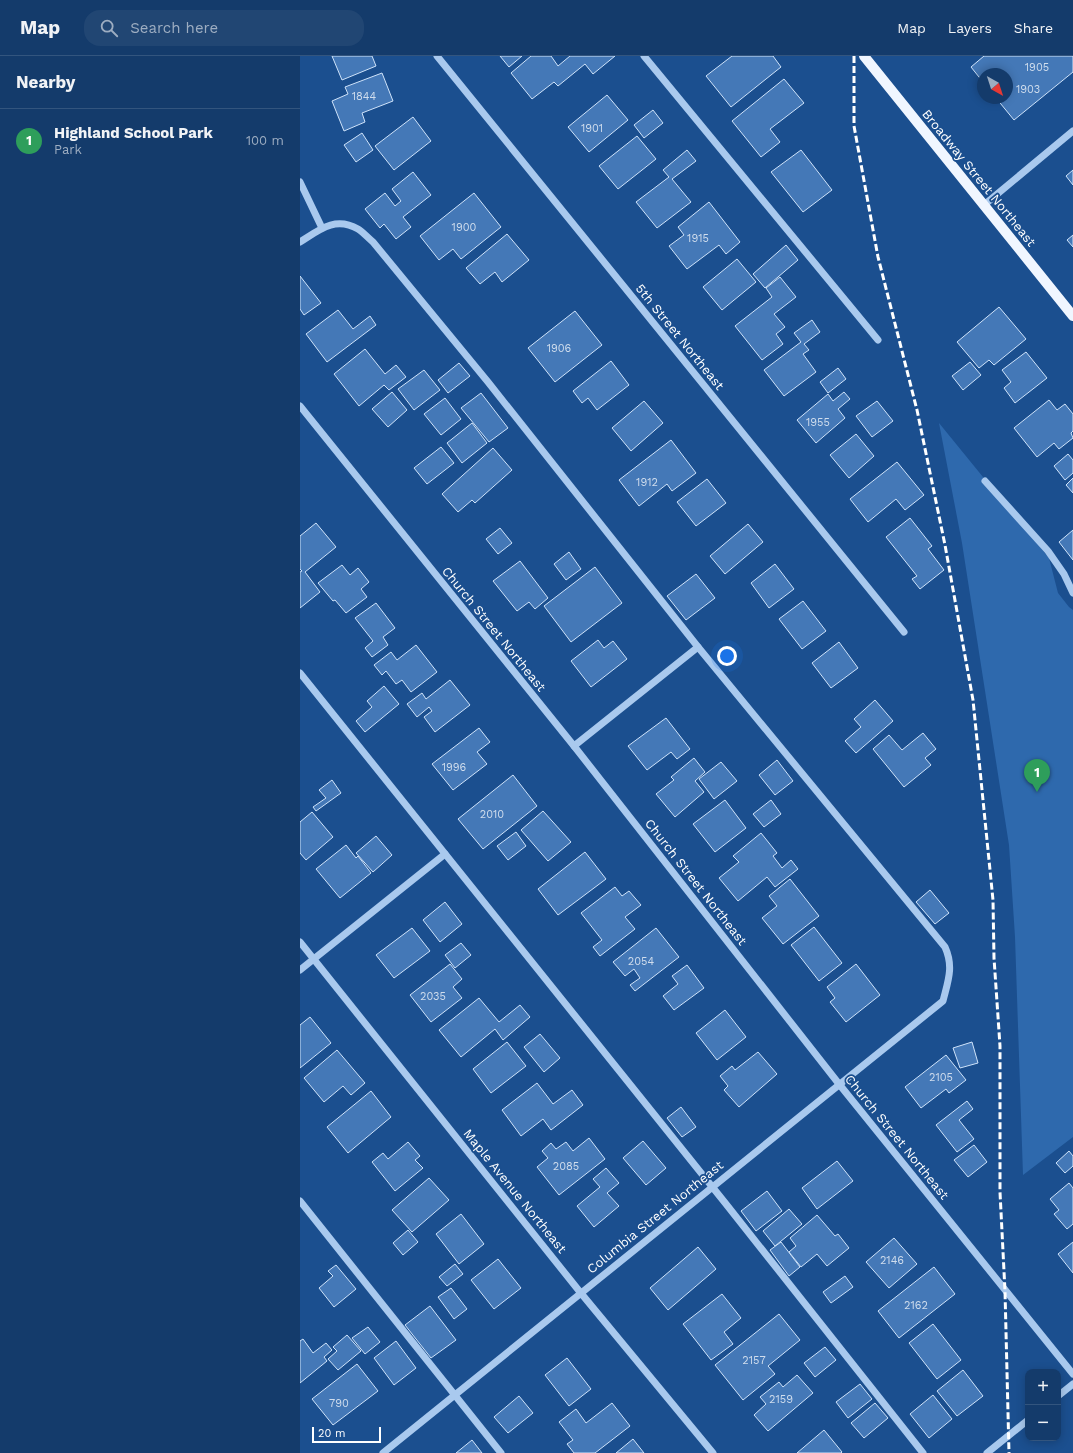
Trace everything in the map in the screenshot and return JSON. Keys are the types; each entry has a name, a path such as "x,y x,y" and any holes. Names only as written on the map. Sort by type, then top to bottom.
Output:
{"main road":[{"name":"Broadway Street Northeast","path":"864,56 1073,316"}],"street":[{"name":"5th Street Northeast","path":"437,56 904,632"},
{"path":"644,56 878,340"},
{"path":"984,205 1073,131"},
{"path":"300,182 322,228"},
{"path":"300,242 322,228 342,223 358,229 373,242 488,382 698,647 574,746"},
{"name":"Church Street Northeast","path":"300,406 574,746 839,1084 1073,1374"},
{"path":"986,481 1048,551 1064,574 1073,593"},
{"name":"Columbia Street Northeast","path":"382,1453 943,1001 950,970 949,956 944,947 698,647"},
{"path":"300,673 713,1187 923,1453"},
{"path":"300,970 445,854"},
{"name":"Maple Avenue Northeast","path":"300,942 580,1292 713,1453"},
{"path":"300,1202 501,1453"},
{"path":"1061,1394 1073,1384"},
{"path":"988,1453 1025,1422"}],"shaded area":[{"path":"939,423 1049,558 1058,593 1073,610 1073,1137 1023,1175 1015,937 1009,845 962,543"}],"building":[{"path":"332,56 372,56 376,66 342,80"},
{"path":"500,56 522,56 509,67"},
{"path":"531,56 551,56 558,66 570,56 615,56 593,74 585,64 558,86 554,82 532,99 511,73"},
{"path":"732,56 773,56 781,67 731,107 706,76"},
{"path":"984,56 1073,56 1073,72 1014,120 1001,104 1013,104 1013,68 977,68 977,74 971,67"},
{"path":"382,73 393,101 362,113 365,122 344,131 332,101 348,94 345,87"},
{"path":"784,79 804,103 770,129 780,142 761,157 732,121"},
{"path":"607,95 628,120 589,152 568,127"},
{"path":"653,110 663,123 644,138 634,125"},
{"path":"413,117 431,141 394,170 375,146"},
{"path":"362,133 373,150 356,162 344,145"},
{"path":"637,136 656,159 618,189 599,166"},
{"path":"687,150 696,161 672,179 691,202 657,228 636,202 669,177 663,170"},
{"path":"801,150 832,190 803,212 771,172"},
{"path":"1073,170 1073,185 1066,176"},
{"path":"413,172 431,195 403,217 411,227 396,239 384,224 380,228 365,209 385,193 395,206 401,201 392,189"},
{"path":"474,193 501,227 461,259 453,249 439,260 420,236"},
{"path":"709,202 740,242 726,254 719,245 687,269 669,246 684,235 678,227"},
{"path":"507,234 529,260 502,282 495,272 480,284 466,268"},
{"path":"1073,235 1073,247 1067,240"},
{"path":"786,245 798,260 765,288 753,274"},
{"path":"737,259 756,282 722,310 703,287"},
{"path":"300,276 321,303 304,315 300,309"},
{"path":"780,277 796,297 774,314 785,327 776,334 783,344 762,360 735,326 772,297 766,288"},
{"path":"999,307 1026,339 994,365 989,360 979,368 957,342"},
{"path":"338,310 353,329 370,316 376,325 327,362 306,334"},
{"path":"575,311 602,345 555,382 528,348"},
{"path":"812,320 820,332 804,344 809,350 803,354 816,372 784,396 764,370 801,342 794,333"},
{"path":"365,349 385,374 396,365 406,377 389,390 384,385 359,406 334,374"},
{"path":"1026,352 1047,378 1015,403 1004,388 1011,382 1002,370"},
{"path":"611,361 629,385 597,410 588,398 582,403 573,391"},
{"path":"970,362 981,375 963,390 952,376"},
{"path":"459,363 470,376 448,393 438,380"},
{"path":"838,368 846,379 828,393 820,382"},
{"path":"424,370 440,390 414,410 398,389"},
{"path":"392,392 407,410 388,427 372,409"},
{"path":"844,392 850,399 838,409 845,418 816,443 797,420 828,394 833,401"},
{"path":"481,393 508,428 489,442 461,408"},
{"path":"445,398 461,419 441,435 424,414"},
{"path":"1049,400 1057,410 1065,404 1073,414 1073,431 1071,433 1073,438 1059,449 1054,443 1037,457 1014,428"},
{"path":"644,401 663,423 631,451 612,428"},
{"path":"877,401 893,421 872,437 856,416"},
{"path":"472,423 487,443 462,463 447,443"},
{"path":"856,434 874,456 849,478 830,455"},
{"path":"671,440 696,473 672,491 667,484 639,506 619,480"},
{"path":"441,447 454,463 427,484 414,468"},
{"path":"493,448 512,470 475,503 472,500 458,512 442,494"},
{"path":"1068,454 1073,460 1073,473 1065,480 1054,466"},
{"path":"897,462 924,495 905,510 896,499 868,522 850,499"},
{"path":"1073,478 1073,493 1066,485"},
{"path":"707,479 726,503 696,526 677,502"},
{"path":"910,518 932,546 928,549 944,570 920,589 912,579 917,576 886,537"},
{"path":"316,523 336,547 305,572 320,592 300,608 300,572 302,571 300,569 300,536"},
{"path":"748,524 763,542 725,574 710,556"},
{"path":"500,528 512,543 498,554 486,539"},
{"path":"1073,530 1073,560 1059,542"},
{"path":"569,552 581,569 566,580 554,564"},
{"path":"520,561 548,598 535,609 529,602 517,611 493,581"},
{"path":"775,564 794,589 769,608 751,583"},
{"path":"342,565 350,575 358,568 369,582 361,589 367,597 346,613 335,600 333,601 318,583"},
{"path":"595,567 622,603 571,642 544,606"},
{"path":"696,574 715,598 686,620 667,596"},
{"path":"803,601 826,631 802,649 779,619"},
{"path":"376,603 395,628 383,637 388,645 372,657 365,648 373,641 355,618"},
{"path":"598,640 604,648 613,641 627,659 591,687 571,661"},
{"path":"839,642 858,668 831,688 812,663"},
{"path":"416,645 437,672 411,692 402,680 396,684 386,671 382,675 374,665 391,652 397,660"},
{"path":"450,680 470,705 435,732 424,717 432,711 429,707 417,717 407,704 422,693 426,699"},
{"path":"384,686 399,704 365,732 356,721 372,707 367,701"},
{"path":"875,700 893,721 856,753 845,741 861,727 854,719"},
{"path":"666,718 690,749 677,759 671,752 647,770 628,746"},
{"path":"479,728 490,742 477,752 487,764 453,790 432,764"},
{"path":"923,733 936,749 925,758 931,765 904,787 873,749 889,735 902,750"},
{"path":"694,758 705,772 695,781 704,792 675,817 656,794 674,780 671,777"},
{"path":"777,760 793,781 775,795 759,775"},
{"path":"721,762 737,781 714,799 699,779"},
{"path":"513,775 537,806 483,849 458,819"},
{"path":"332,780 341,793 316,811 313,807 326,798 319,790"},
{"path":"725,800 746,828 715,852 693,824"},
{"path":"771,800 781,814 764,827 753,814"},
{"path":"543,811 571,842 548,861 521,830"},
{"path":"312,812 333,837 306,860 300,853 300,822"},
{"path":"516,832 526,846 508,860 497,846"},
{"path":"761,833 777,853 773,856 782,868 791,860 798,869 775,887 767,877 738,901 719,878 739,862 733,856"},
{"path":"376,836 392,855 373,872 356,853"},
{"path":"346,845 356,858 358,856 371,873 340,898 316,869"},
{"path":"585,852 606,879 558,915 538,889"},
{"path":"790,879 819,916 783,944 762,918 777,906 769,896"},
{"path":"615,887 622,896 629,891 641,905 625,917 635,929 600,956 593,947 602,940 581,913"},
{"path":"930,890 949,913 935,924 916,902"},
{"path":"445,902 462,924 440,942 423,920"},
{"path":"814,927 842,963 819,981 791,945"},
{"path":"412,928 430,951 394,978 376,955"},
{"path":"656,928 679,957 635,991 630,985 640,978 634,969 625,976 613,962"},
{"path":"461,943 471,955 455,968 445,955"},
{"path":"450,964 462,979 453,987 462,998 431,1022 410,995"},
{"path":"856,964 880,995 846,1022 830,1002 835,998 827,987"},
{"path":"687,965 704,988 674,1010 663,996 678,984 672,976"},
{"path":"479,998 499,1022 520,1005 530,1017 503,1040 495,1029 461,1057 439,1030"},
{"path":"725,1010 746,1037 717,1060 696,1033"},
{"path":"310,1017 331,1043 300,1068 300,1025"},
{"path":"540,1034 560,1058 544,1072 524,1047"},
{"path":"507,1042 526,1066 491,1093 473,1069"},
{"path":"972,1042 978,1063 960,1068 953,1048"},
{"path":"337,1050 365,1083 351,1095 343,1086 324,1102 304,1078"},
{"path":"758,1052 777,1074 739,1107 724,1090 728,1086 720,1076 732,1066 735,1070"},
{"path":"946,1055 966,1080 949,1093 946,1089 921,1108 905,1087"},
{"path":"537,1083 553,1104 572,1090 583,1105 551,1130 543,1119 521,1136 502,1110"},
{"path":"371,1091 391,1117 348,1153 327,1127"},
{"path":"967,1101 973,1109 959,1120 974,1139 957,1152 936,1125"},
{"path":"681,1107 696,1127 682,1137 667,1118"},
{"path":"589,1138 605,1159 559,1195 537,1167 548,1158 542,1151 551,1143 556,1149 566,1142 573,1151"},
{"path":"643,1141 666,1168 646,1185 623,1158"},
{"path":"408,1142 420,1156 415,1160 423,1168 395,1191 372,1162 383,1153 388,1159"},
{"path":"974,1145 987,1162 968,1177 954,1160"},
{"path":"1069,1151 1073,1156 1073,1166 1065,1173 1056,1163"},
{"path":"837,1161 853,1181 817,1209 802,1188"},
{"path":"606,1168 619,1183 607,1193 619,1206 594,1227 577,1206 600,1187 593,1179"},
{"path":"429,1178 449,1200 412,1232 392,1210"},
{"path":"1069,1183 1073,1188 1073,1224 1067,1229 1054,1214 1059,1210 1050,1199"},
{"path":"767,1191 782,1211 756,1231 741,1211"},
{"path":"789,1209 802,1224 775,1246 763,1231"},
{"path":"461,1214 484,1244 459,1264 436,1234"},
{"path":"817,1215 835,1236 838,1234 849,1248 827,1266 817,1254 801,1267 789,1252 796,1246 790,1238"},
{"path":"408,1230 418,1242 403,1255 393,1243"},
{"path":"894,1238 917,1264 889,1288 866,1262"},
{"path":"781,1242 800,1267 789,1276 770,1250"},
{"path":"1073,1242 1073,1273 1058,1254"},
{"path":"698,1247 716,1269 668,1310 650,1288"},
{"path":"498,1259 521,1288 494,1309 471,1280"},
{"path":"455,1264 463,1274 447,1286 439,1277"},
{"path":"336,1265 356,1289 334,1307 319,1288 333,1276 328,1271"},
{"path":"934,1267 955,1294 899,1338 878,1311"},
{"path":"845,1276 853,1287 831,1303 823,1292"},
{"path":"451,1288 467,1309 454,1319 438,1297"},
{"path":"722,1294 741,1318 724,1332 733,1344 711,1360 683,1324"},
{"path":"430,1306 456,1340 431,1358 405,1325"},
{"path":"779,1314 800,1340 768,1366 775,1374 743,1400 715,1365"},
{"path":"933,1324 961,1360 937,1379 909,1343"},
{"path":"368,1327 380,1342 365,1354 352,1338"},
{"path":"347,1335 361,1351 338,1370 328,1359 337,1351 333,1347"},
{"path":"303,1339 313,1353 326,1343 332,1350 324,1357 327,1361 300,1383 300,1341"},
{"path":"396,1341 416,1368 394,1385 374,1358"},
{"path":"825,1347 836,1360 815,1377 804,1363"},
{"path":"567,1358 591,1389 569,1406 545,1375"},
{"path":"357,1364 378,1391 333,1425 312,1399"},
{"path":"963,1370 983,1396 957,1416 937,1391"},
{"path":"797,1375 813,1393 768,1431 754,1415 766,1404 760,1397 779,1382 783,1387"},
{"path":"860,1384 872,1399 848,1418 836,1402"},
{"path":"933,1395 952,1419 929,1438 910,1414"},
{"path":"519,1396 533,1413 508,1433 494,1417"},
{"path":"612,1403 630,1426 595,1453 574,1453 567,1444 573,1440 559,1422 576,1409 586,1423"},
{"path":"875,1403 888,1418 864,1438 851,1423"},
{"path":"824,1430 842,1452 841,1453 797,1453"},
{"path":"633,1439 644,1453 616,1453"},
{"path":"472,1440 482,1453 456,1453"}],"railway":[{"path":"854,56 854,126 878,257 917,410 945,545 973,700 993,900 994,958 1000,1046 1000,1192 1005,1291 1009,1453"}],"place":[{"name":"Highland School Park","path":"1037,792"}]}
